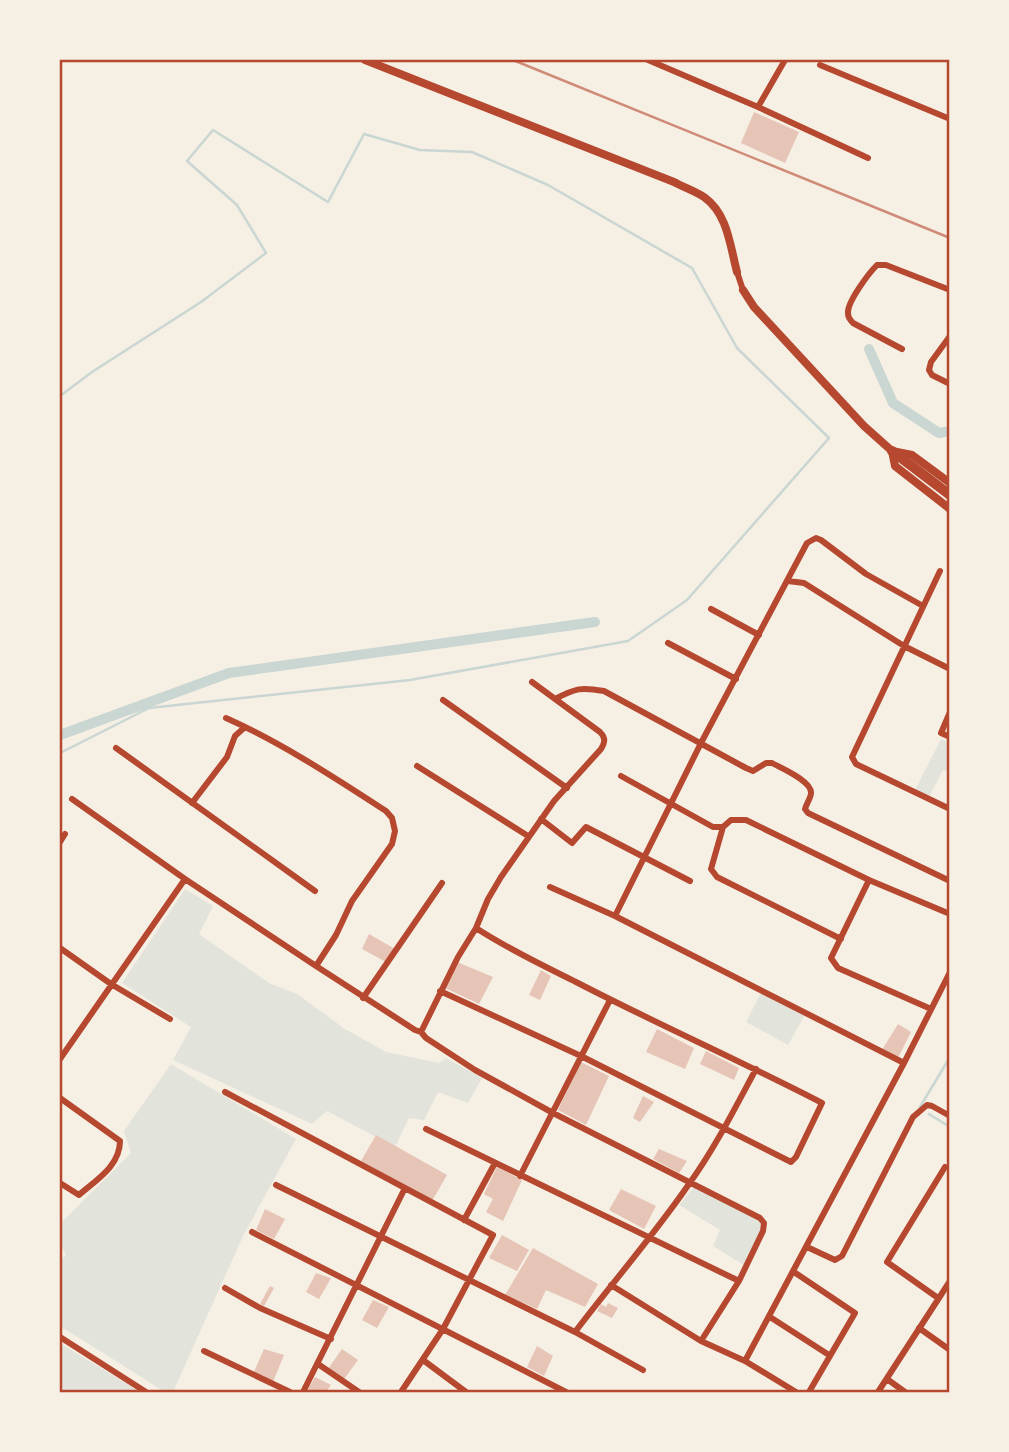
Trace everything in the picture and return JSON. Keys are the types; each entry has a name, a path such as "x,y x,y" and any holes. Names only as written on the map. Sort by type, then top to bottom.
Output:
{"highway":[{"path":"892,451 950,495"}],"street":[{"path":"365,60 674,182 704,198 718,211 724,222 743,290 754,307 842,405 892,451 912,455 950,483"},
{"path":"648,60 868,158"},
{"path":"758,107 785,60"},
{"path":"820,65 950,119"},
{"path":"902,349 853,323 849,318 848,310 871,271 877,265 886,265 950,290"},
{"path":"950,336 931,362 929,370 932,375 950,384"},
{"path":"892,451 895,466 950,509"},
{"path":"615,916 701,743 807,543 816,538 866,574 923,606"},
{"path":"940,571 852,757 856,764 950,809"},
{"path":"788,580 804,583 904,646 950,669"},
{"path":"711,609 760,635"},
{"path":"668,643 736,679"},
{"path":"421,1032 440,991 477,928 488,899 528,836 605,742 604,736 532,682"},
{"path":"555,699 584,687 604,691 746,768 753,771 766,763 772,763 805,782 811,794 805,809 808,813 950,881"},
{"path":"443,701 567,788"},
{"path":"950,712 941,733 950,737"},
{"path":"226,719 245,727 349,787 386,811 392,818 395,831 392,844 352,901 336,935 316,966"},
{"path":"192,803 227,757 236,736 245,727"},
{"path":"116,748 315,891"},
{"path":"417,766 528,836"},
{"path":"621,776 713,827 723,827"},
{"path":"72,799 185,879 475,1070 553,1113 760,1218 764,1223 763,1231 739,1281 701,1341"},
{"path":"541,819 572,843 586,827 690,881"},
{"path":"841,939 717,877 711,869 723,827 732,820 746,820 869,880 950,914"},
{"path":"60,842 65,834"},
{"path":"60,1059 185,879"},
{"path":"869,880 831,958 838,968 931,1009"},
{"path":"363,998 442,883"},
{"path":"550,887 615,916 904,1063"},
{"path":"440,991 582,1056 791,1162 796,1157 822,1103 610,1000 477,928"},
{"path":"60,948 111,984 170,1019"},
{"path":"746,1361 950,972"},
{"path":"520,1176 610,1000"},
{"path":"575,1332 691,1182 725,1128 756,1069"},
{"path":"225,1092 493,1235 443,1329 401,1392"},
{"path":"60,1098 120,1141 120,1151 113,1166 79,1195 60,1183"},
{"path":"807,1247 835,1260 842,1256 913,1117 927,1105 932,1105 950,1116"},
{"path":"426,1129 739,1281"},
{"path":"464,1220 495,1163"},
{"path":"938,1298 887,1262 945,1167"},
{"path":"276,1185 575,1332 643,1370"},
{"path":"303,1392 405,1188"},
{"path":"251,1232 566,1392"},
{"path":"794,1272 855,1313 809,1392"},
{"path":"878,1392 950,1281"},
{"path":"611,1284 701,1341 746,1361 796,1392"},
{"path":"225,1288 331,1339"},
{"path":"770,1317 829,1356"},
{"path":"919,1328 950,1350"},
{"path":"60,1337 146,1392"},
{"path":"204,1351 290,1392"},
{"path":"423,1360 466,1392"},
{"path":"318,1364 359,1392"},
{"path":"887,1379 905,1392"}],"shaded area":[{"path":"941,739 949,743 949,773 943,770 929,797 915,790"},
{"path":"185,889 213,906 199,934 269,983 297,994 345,1029 386,1052 439,1063 446,1058 482,1078 468,1103 438,1092 424,1120 409,1118 395,1147 327,1111 312,1124 173,1060 191,1027 122,983"},
{"path":"761,993 805,1015 788,1045 746,1022"},
{"path":"171,1064 296,1139 243,1236 173,1392 165,1392 60,1326 60,1262 66,1254 60,1245 60,1224 131,1153 124,1131"},
{"path":"694,1187 759,1219 759,1237 744,1265 713,1246 720,1230 679,1205"},
{"path":"60,1343 140,1392 60,1392"}],"building":[{"path":"754,112 799,132 785,163 741,143"},
{"path":"369,934 395,949 386,962 362,949"},
{"path":"457,962 493,977 479,1004 445,988"},
{"path":"541,970 551,976 540,1000 529,995"},
{"path":"898,1024 911,1032 897,1060 882,1050"},
{"path":"657,1029 694,1048 685,1069 646,1052"},
{"path":"706,1051 739,1068 734,1080 700,1064"},
{"path":"581,1062 609,1076 586,1125 558,1110"},
{"path":"643,1096 654,1102 640,1122 633,1118"},
{"path":"376,1135 447,1175 432,1201 361,1161"},
{"path":"659,1149 687,1161 679,1173 653,1159"},
{"path":"497,1167 522,1180 503,1221 486,1212 493,1199 484,1194"},
{"path":"621,1189 656,1206 644,1229 609,1210"},
{"path":"265,1209 285,1219 274,1239 256,1230"},
{"path":"502,1235 529,1250 517,1271 489,1258"},
{"path":"533,1248 598,1284 585,1307 546,1290 537,1309 505,1295"},
{"path":"316,1273 331,1278 319,1299 306,1292"},
{"path":"270,1286 274,1288 264,1306 260,1304"},
{"path":"373,1300 389,1307 377,1328 362,1320"},
{"path":"608,1303 618,1308 612,1318 597,1311 601,1304 606,1307"},
{"path":"537,1346 553,1356 544,1376 527,1367"},
{"path":"264,1349 284,1355 273,1382 253,1374"},
{"path":"342,1349 358,1360 344,1379 328,1369"},
{"path":"315,1377 331,1385 326,1392 306,1392"}],"waterway":[{"path":"60,396 92,372 201,302 266,253 237,205 187,161 213,130 328,202 364,134 420,150 472,152 548,185 692,268 737,348 829,438 687,600 628,641 410,680 149,708 60,753"},
{"path":"869,349 893,403 939,433 950,431"},
{"path":"60,735 229,673 595,622"},
{"path":"920,1107 950,1057"},
{"path":"929,1114 950,1127"}],"railway":[{"path":"513,60 950,238"}]}
